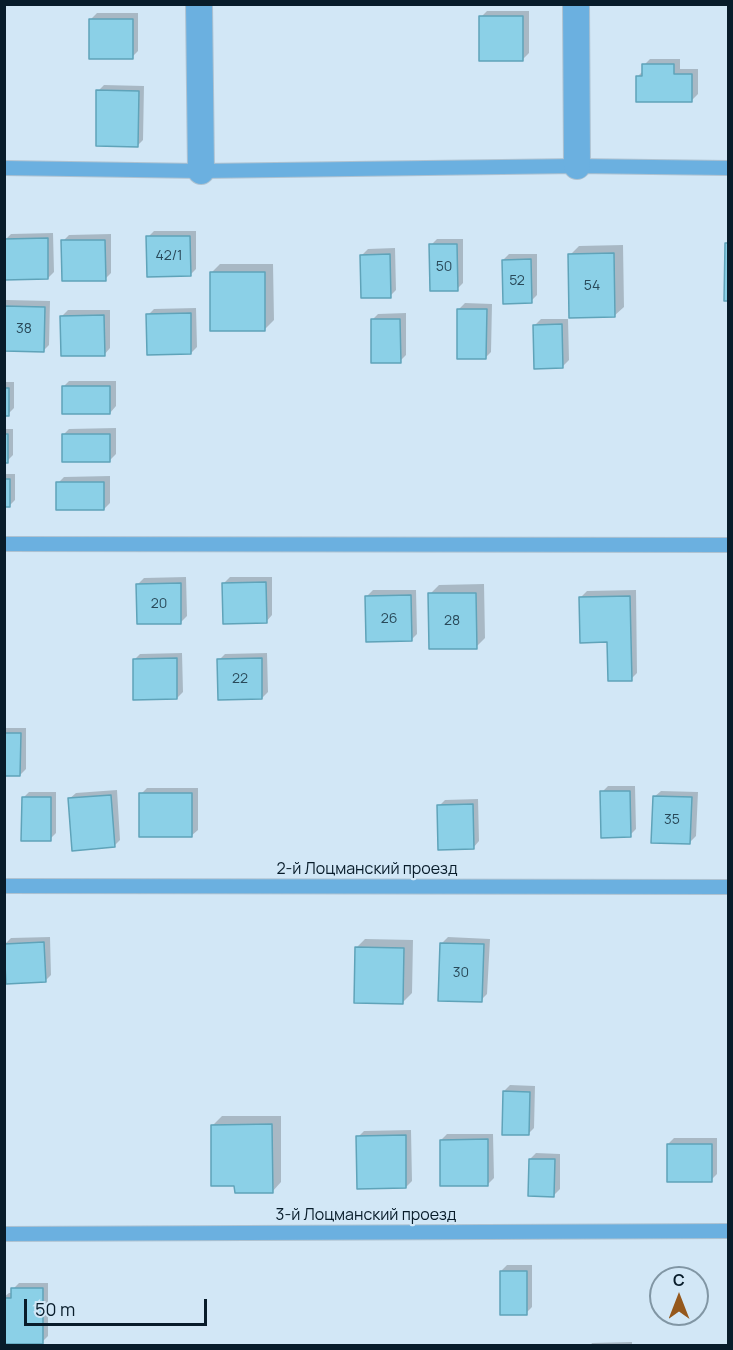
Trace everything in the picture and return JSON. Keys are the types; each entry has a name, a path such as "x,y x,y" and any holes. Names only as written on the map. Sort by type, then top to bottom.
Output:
{"street":[{"path":"199,4 201,171"},
{"path":"576,4 577,166"}],"lane":[{"path":"4,168 201,171 577,166 729,168"},
{"path":"4,544 729,545"},
{"name":"2-й Лоцманский проезд","path":"4,886 729,887"},
{"name":"3-й Лоцманский проезд","path":"4,1234 729,1231"}],"building":[{"path":"479,16 523,16 523,61 479,61"},
{"path":"89,19 133,19 133,59 89,59"},
{"path":"642,64 674,64 674,74 692,74 692,102 636,102 636,76 642,76"},
{"path":"96,90 139,91 138,147 96,146"},
{"path":"146,236 190,236 191,276 147,277"},
{"path":"48,238 48,279 4,280 4,239"},
{"path":"61,240 105,240 106,281 62,281"},
{"path":"725,243 728,243 728,301 724,301"},
{"path":"429,244 457,244 458,291 430,291"},
{"path":"614,253 615,317 569,318 568,254"},
{"path":"390,254 391,298 361,298 360,255"},
{"path":"531,259 532,303 503,304 502,260"},
{"path":"210,272 265,272 265,331 210,331"},
{"path":"4,306 45,307 44,352 4,351"},
{"path":"457,309 487,309 486,359 457,359"},
{"path":"191,313 191,354 147,355 146,314"},
{"path":"104,315 105,356 61,356 60,316"},
{"path":"371,319 400,319 401,363 371,363"},
{"path":"562,324 563,368 534,369 533,325"},
{"path":"62,386 110,386 110,414 62,414"},
{"path":"4,388 9,388 9,416 4,416"},
{"path":"4,434 8,434 8,463 4,463"},
{"path":"62,434 110,434 110,462 62,462"},
{"path":"4,479 10,479 10,507 4,507"},
{"path":"56,482 104,482 104,510 56,510"},
{"path":"266,582 267,623 223,624 222,583"},
{"path":"181,583 181,624 137,624 136,584"},
{"path":"428,593 476,593 477,649 429,649"},
{"path":"411,595 412,641 366,642 365,596"},
{"path":"630,596 632,681 608,681 607,642 580,643 579,597"},
{"path":"177,658 177,699 133,700 133,659"},
{"path":"262,658 262,699 218,700 217,659"},
{"path":"4,733 21,733 20,776 4,776"},
{"path":"600,791 630,791 631,837 601,838"},
{"path":"139,793 192,793 192,837 139,837"},
{"path":"111,795 115,847 72,851 68,798"},
{"path":"653,796 692,797 690,844 651,843"},
{"path":"22,797 51,797 51,841 21,841"},
{"path":"473,804 474,849 438,850 437,805"},
{"path":"44,942 46,982 6,984 4,944"},
{"path":"440,943 484,944 482,1002 438,1001"},
{"path":"355,947 404,948 403,1004 354,1003"},
{"path":"503,1091 530,1092 529,1135 502,1135"},
{"path":"272,1124 273,1193 235,1193 234,1186 211,1186 211,1125"},
{"path":"406,1135 406,1188 357,1189 356,1136"},
{"path":"488,1139 488,1186 440,1186 440,1140"},
{"path":"667,1144 712,1144 712,1182 667,1182"},
{"path":"529,1159 555,1159 554,1197 528,1196"},
{"path":"500,1271 527,1271 527,1315 500,1315"},
{"path":"11,1288 43,1288 43,1344 4,1344 4,1298 11,1298"}]}
